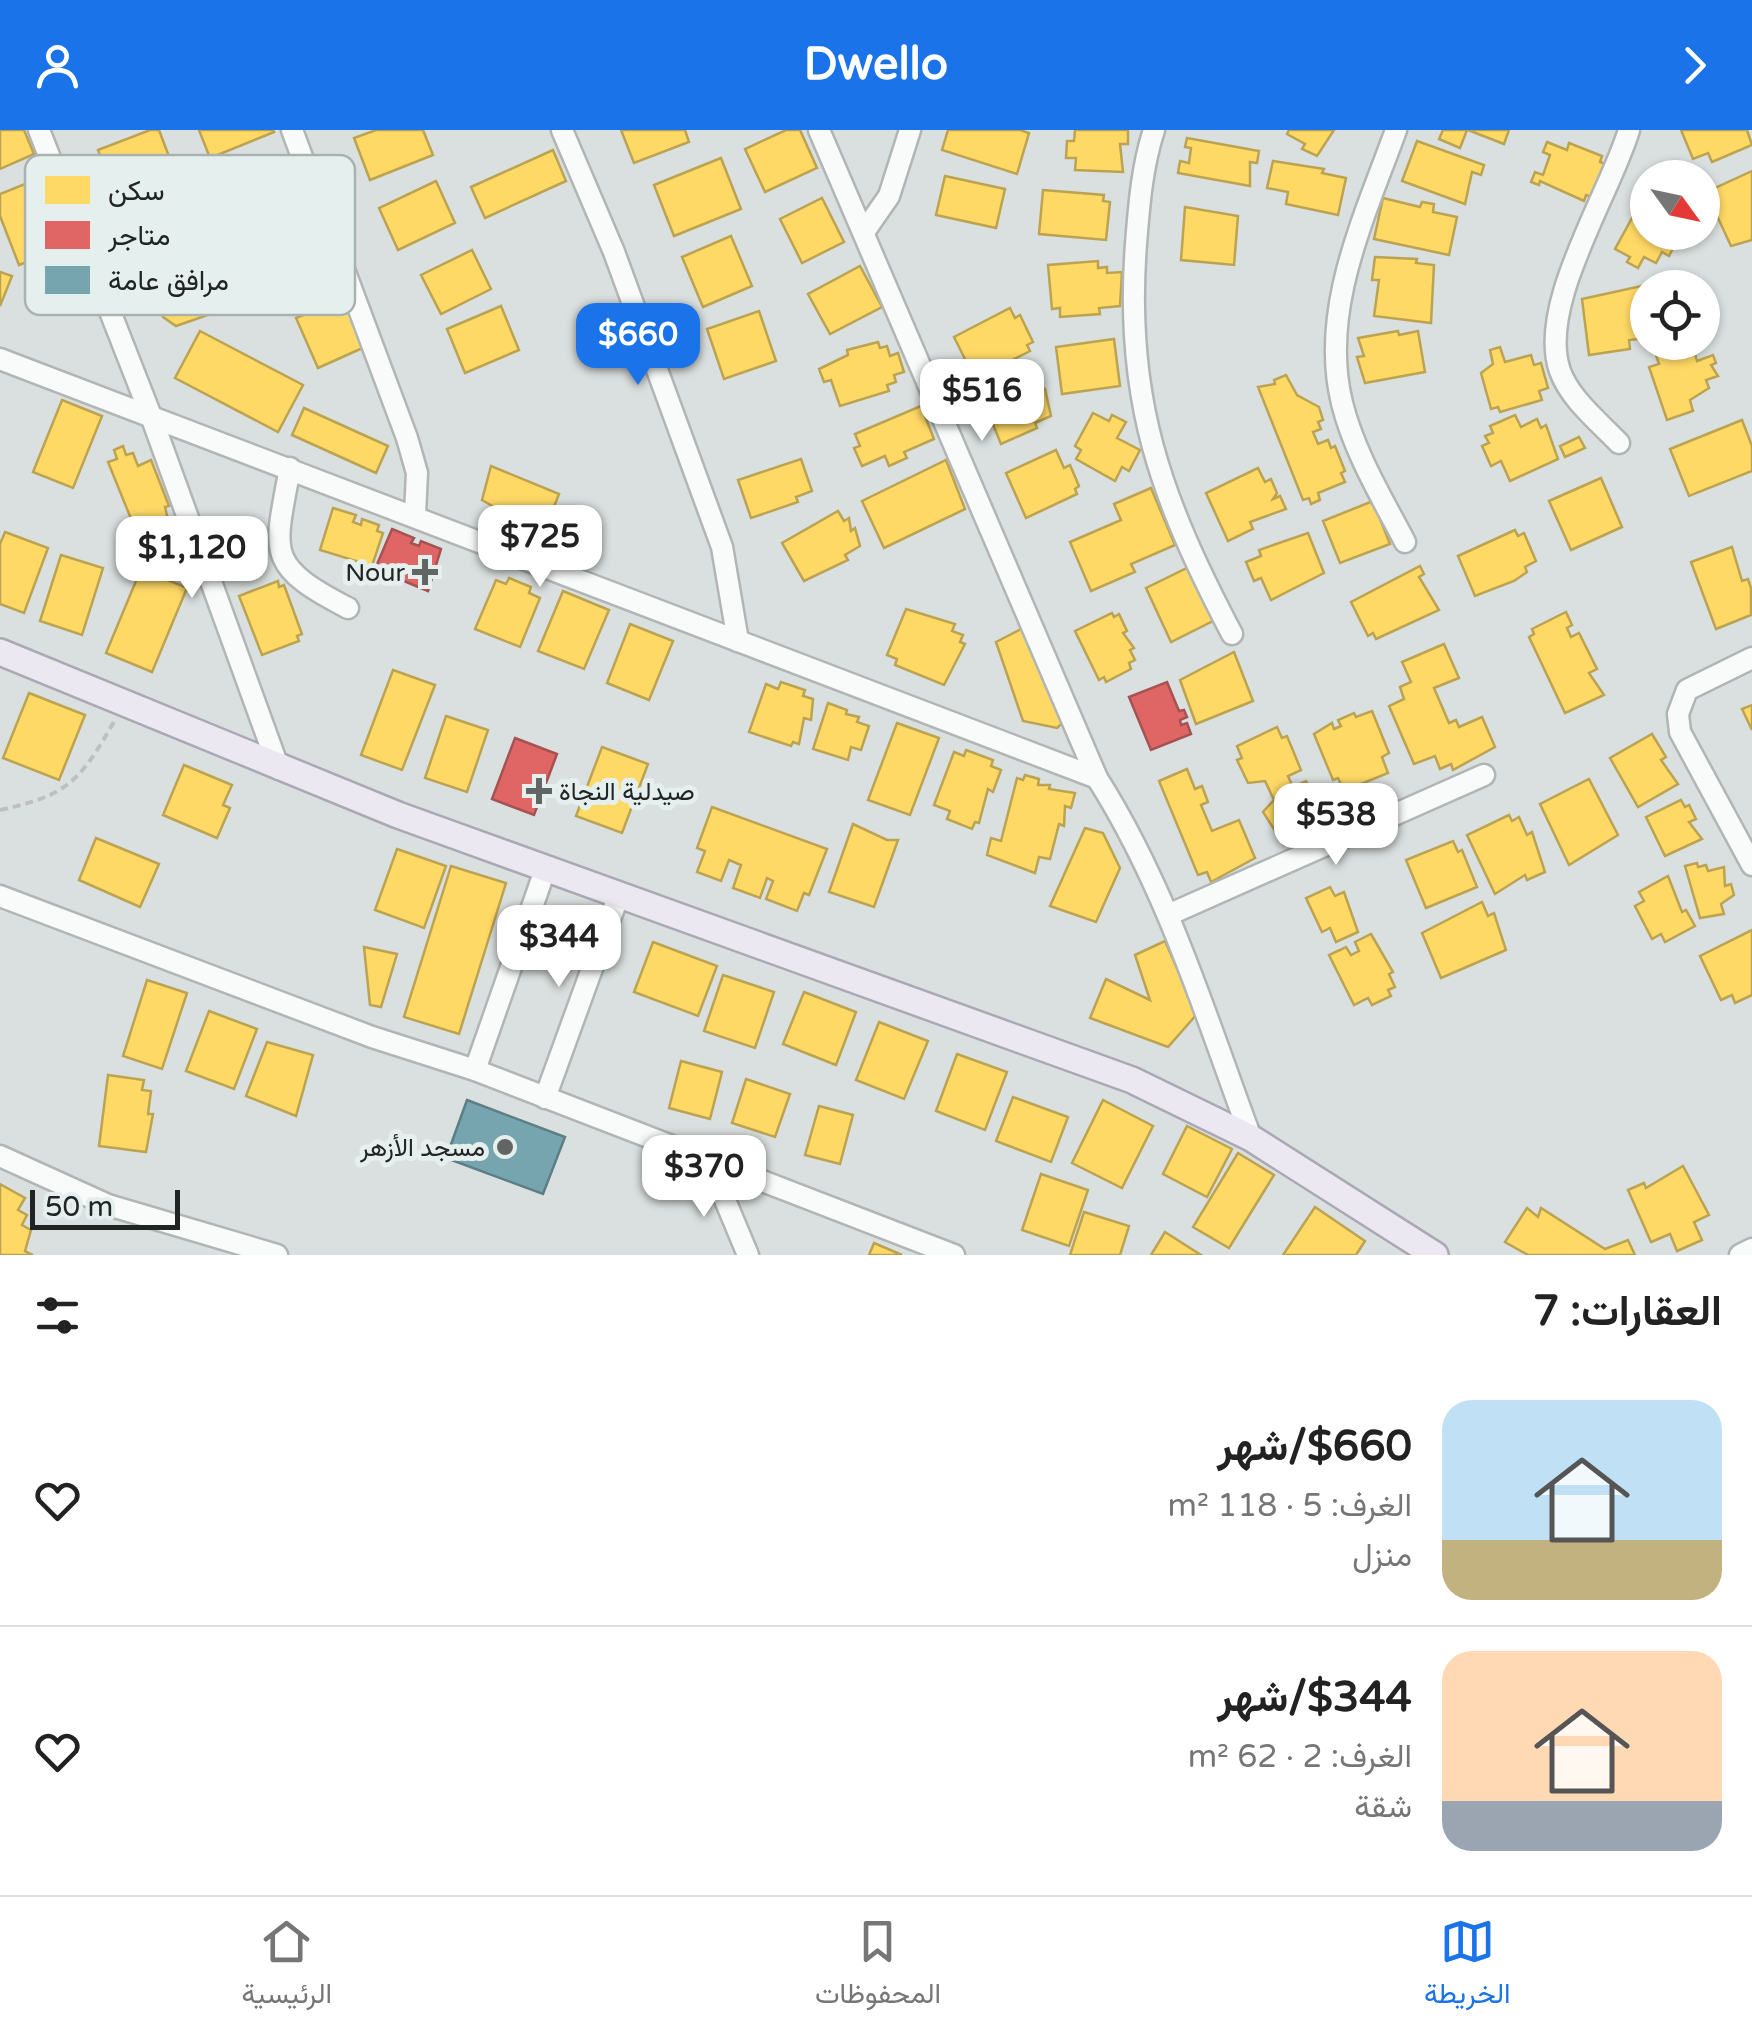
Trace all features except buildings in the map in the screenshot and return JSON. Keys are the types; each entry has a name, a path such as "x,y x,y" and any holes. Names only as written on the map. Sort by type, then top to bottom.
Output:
{"main road":[{"path":"0,652 279,769 545,870 1132,1080 1252,1138 1435,1255"}],"street":[{"path":"39,130 49,155"},
{"path":"292,130 301,155"},
{"path":"562,130 614,252 722,547 738,641"},
{"path":"819,130 1097,778 1129,832 1168,915 1252,1138"},
{"path":"864,232 889,196 910,130"},
{"path":"1154,130 1141,196 1133,292 1136,379 1156,465 1182,533 1232,634"},
{"path":"1396,130 1357,237 1335,318 1341,403 1370,476 1406,542"},
{"path":"1619,443 1568,386 1556,352 1556,327 1566,282 1616,173 1629,130"},
{"path":"355,299 417,473 415,514"},
{"path":"111,315 279,769"},
{"path":"0,359 415,514 1097,778"},
{"path":"290,468 276,544 280,556 312,589 348,608"},
{"path":"1752,658 1687,690 1678,714 1684,740 1752,864"},
{"path":"1168,915 1484,775"},
{"path":"475,1070 545,870"},
{"path":"0,896 372,1038 475,1070 710,1164 954,1255"},
{"path":"544,1098 618,897"},
{"path":"0,1156 108,1205 277,1255"},
{"path":"710,1164 748,1255"},
{"path":"1740,1255 1752,1250"}],"path":[{"path":"0,810 64,791 97,752 125,704"}],"place":[{"name":"Nour","path":"425,572"},
{"name":"صيدلية النجاة","path":"539,791"},
{"name":"مسجد الأزهر","path":"505,1147"}]}
